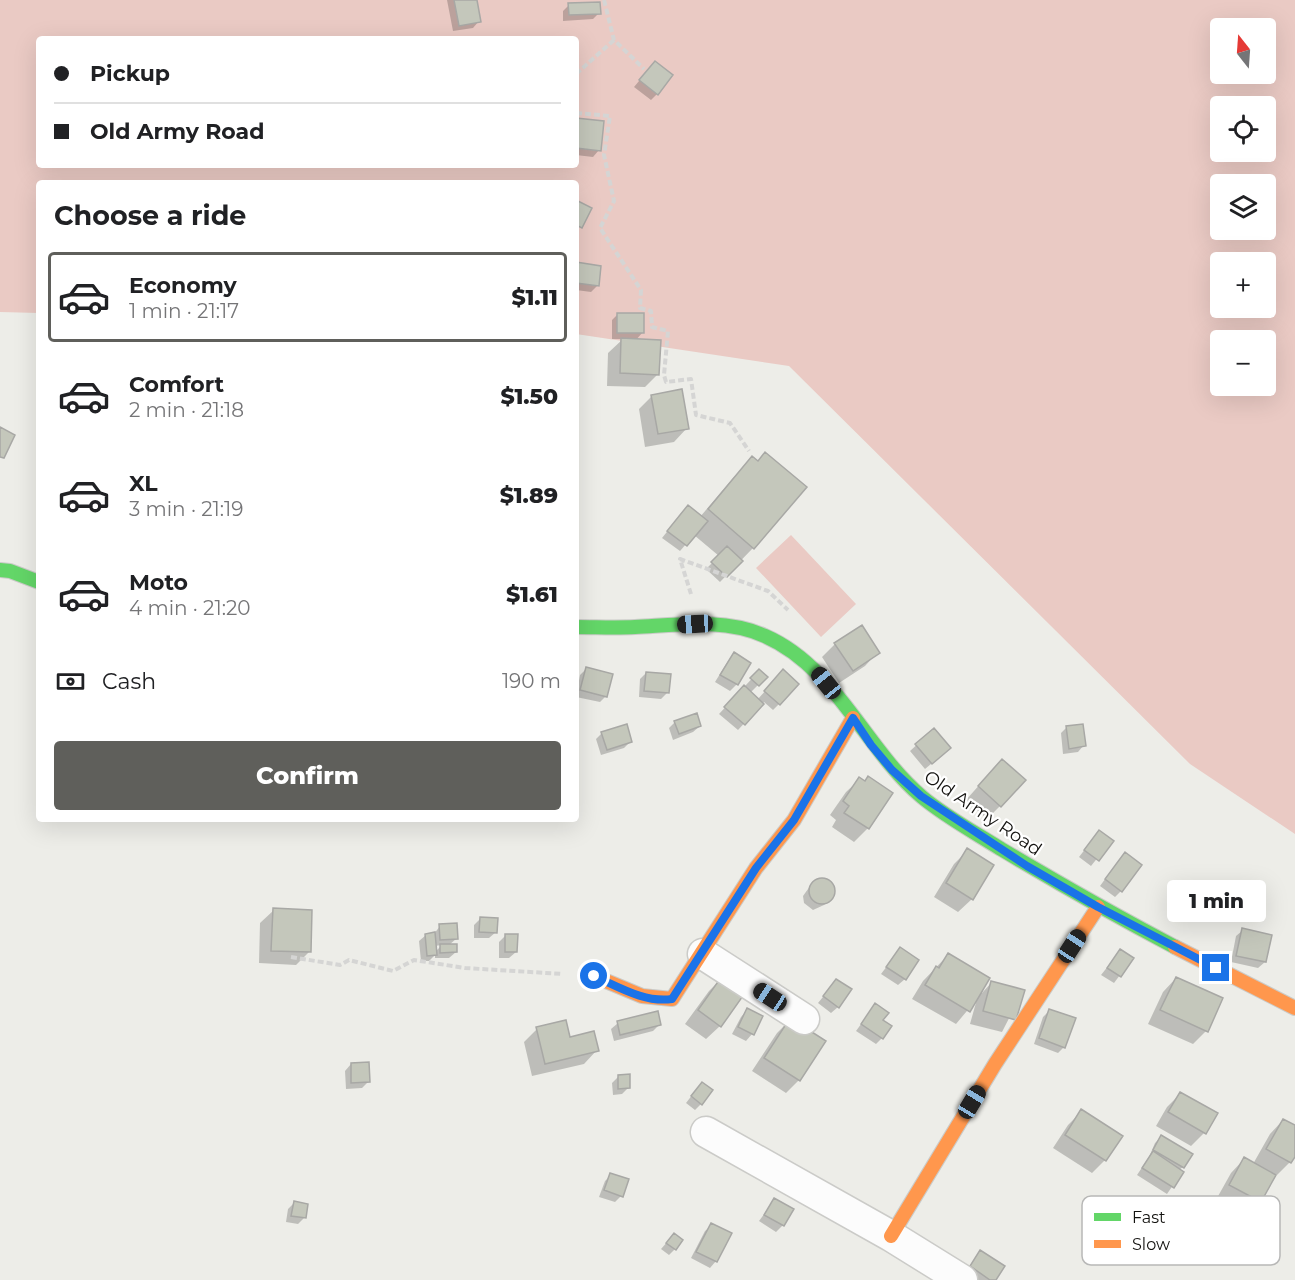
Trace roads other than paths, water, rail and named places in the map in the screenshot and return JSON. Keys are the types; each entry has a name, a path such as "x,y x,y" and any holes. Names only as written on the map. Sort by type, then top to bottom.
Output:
{"street":[{"path":"0,570 10,571 36,581"},
{"name":"Old Army Road","path":"579,627 621,628 695,624 734,626 764,635 795,651 817,672 892,770 921,796 1027,866 1098,907 1295,1008"},
{"path":"594,976 639,995 659,1000 672,999 687,973 703,954 756,868 794,820 853,718"},
{"path":"891,1236 995,1064 1098,907"},
{"path":"703,954 804,1019"},
{"path":"706,1132 891,1236 962,1280"}]}
